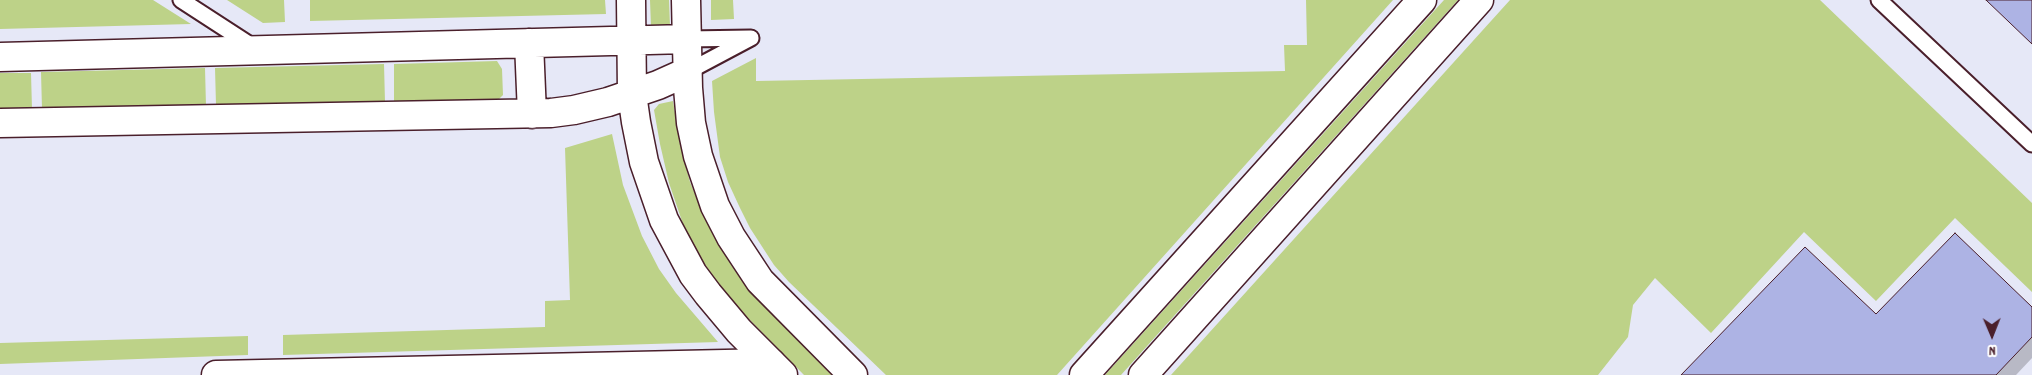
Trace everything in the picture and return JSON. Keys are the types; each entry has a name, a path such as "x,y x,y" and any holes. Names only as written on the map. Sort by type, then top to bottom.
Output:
{"street":[{"path":"631,0 632,94 644,162 662,213 676,244 693,274 739,330 777,369"},
{"path":"686,0 687,72 691,123 708,190 730,237 750,267 772,294 853,375"},
{"path":"1084,375 1422,0"},
{"path":"1143,375 1479,0"},
{"path":"0,57 687,39"},
{"path":"529,43 532,114"},
{"path":"0,123 532,114 574,110 632,94 687,72"},
{"path":"216,375 777,369"}],"lane":[{"path":"181,0 259,50"},
{"path":"1879,0 2032,144"},
{"path":"687,39 751,38 687,72"}],"shaded area":[{"path":"0,0 2032,0 2032,375 0,375"}],"green space":[{"path":"0,0 153,0 191,24 0,29"},
{"path":"227,0 284,0 285,22 263,23"},
{"path":"310,0 605,0 606,14 310,21"},
{"path":"650,0 669,0 670,26 651,27"},
{"path":"711,0 733,0 734,19 711,20"},
{"path":"1306,0 1393,0 1057,375 886,375 789,282 774,265 750,228 740,208 728,182 720,157 712,81 756,58 756,81 1285,71 1284,45 1307,45"},
{"path":"1444,0 1458,0 1121,375 1105,375"},
{"path":"1510,0 1820,0 2032,203 2032,292 1955,218 1876,301 1804,232 1711,333 1655,278 1633,305 1628,337 1598,375 1171,375"},
{"path":"497,61 502,69 503,95 499,99 394,102 394,64"},
{"path":"384,64 385,102 216,105 215,68"},
{"path":"205,68 206,106 42,109 41,72"},
{"path":"0,73 31,73 32,109 0,110"},
{"path":"673,101 680,144 690,182 705,218 722,250 738,275 755,295 835,375 804,375 739,309 718,284 702,260 683,224 669,183 660,144 654,110 659,104"},
{"path":"612,134 623,185 642,236 659,269 676,293 718,342 283,355 283,335 545,327 545,301 570,300 565,148"},
{"path":"248,336 248,355 0,364 0,343"}],"building":[{"path":"1986,0 2032,0 2032,44"},
{"path":"1955,233 2032,307 2032,337 1996,375 1681,375 1805,247 1876,314"}]}
